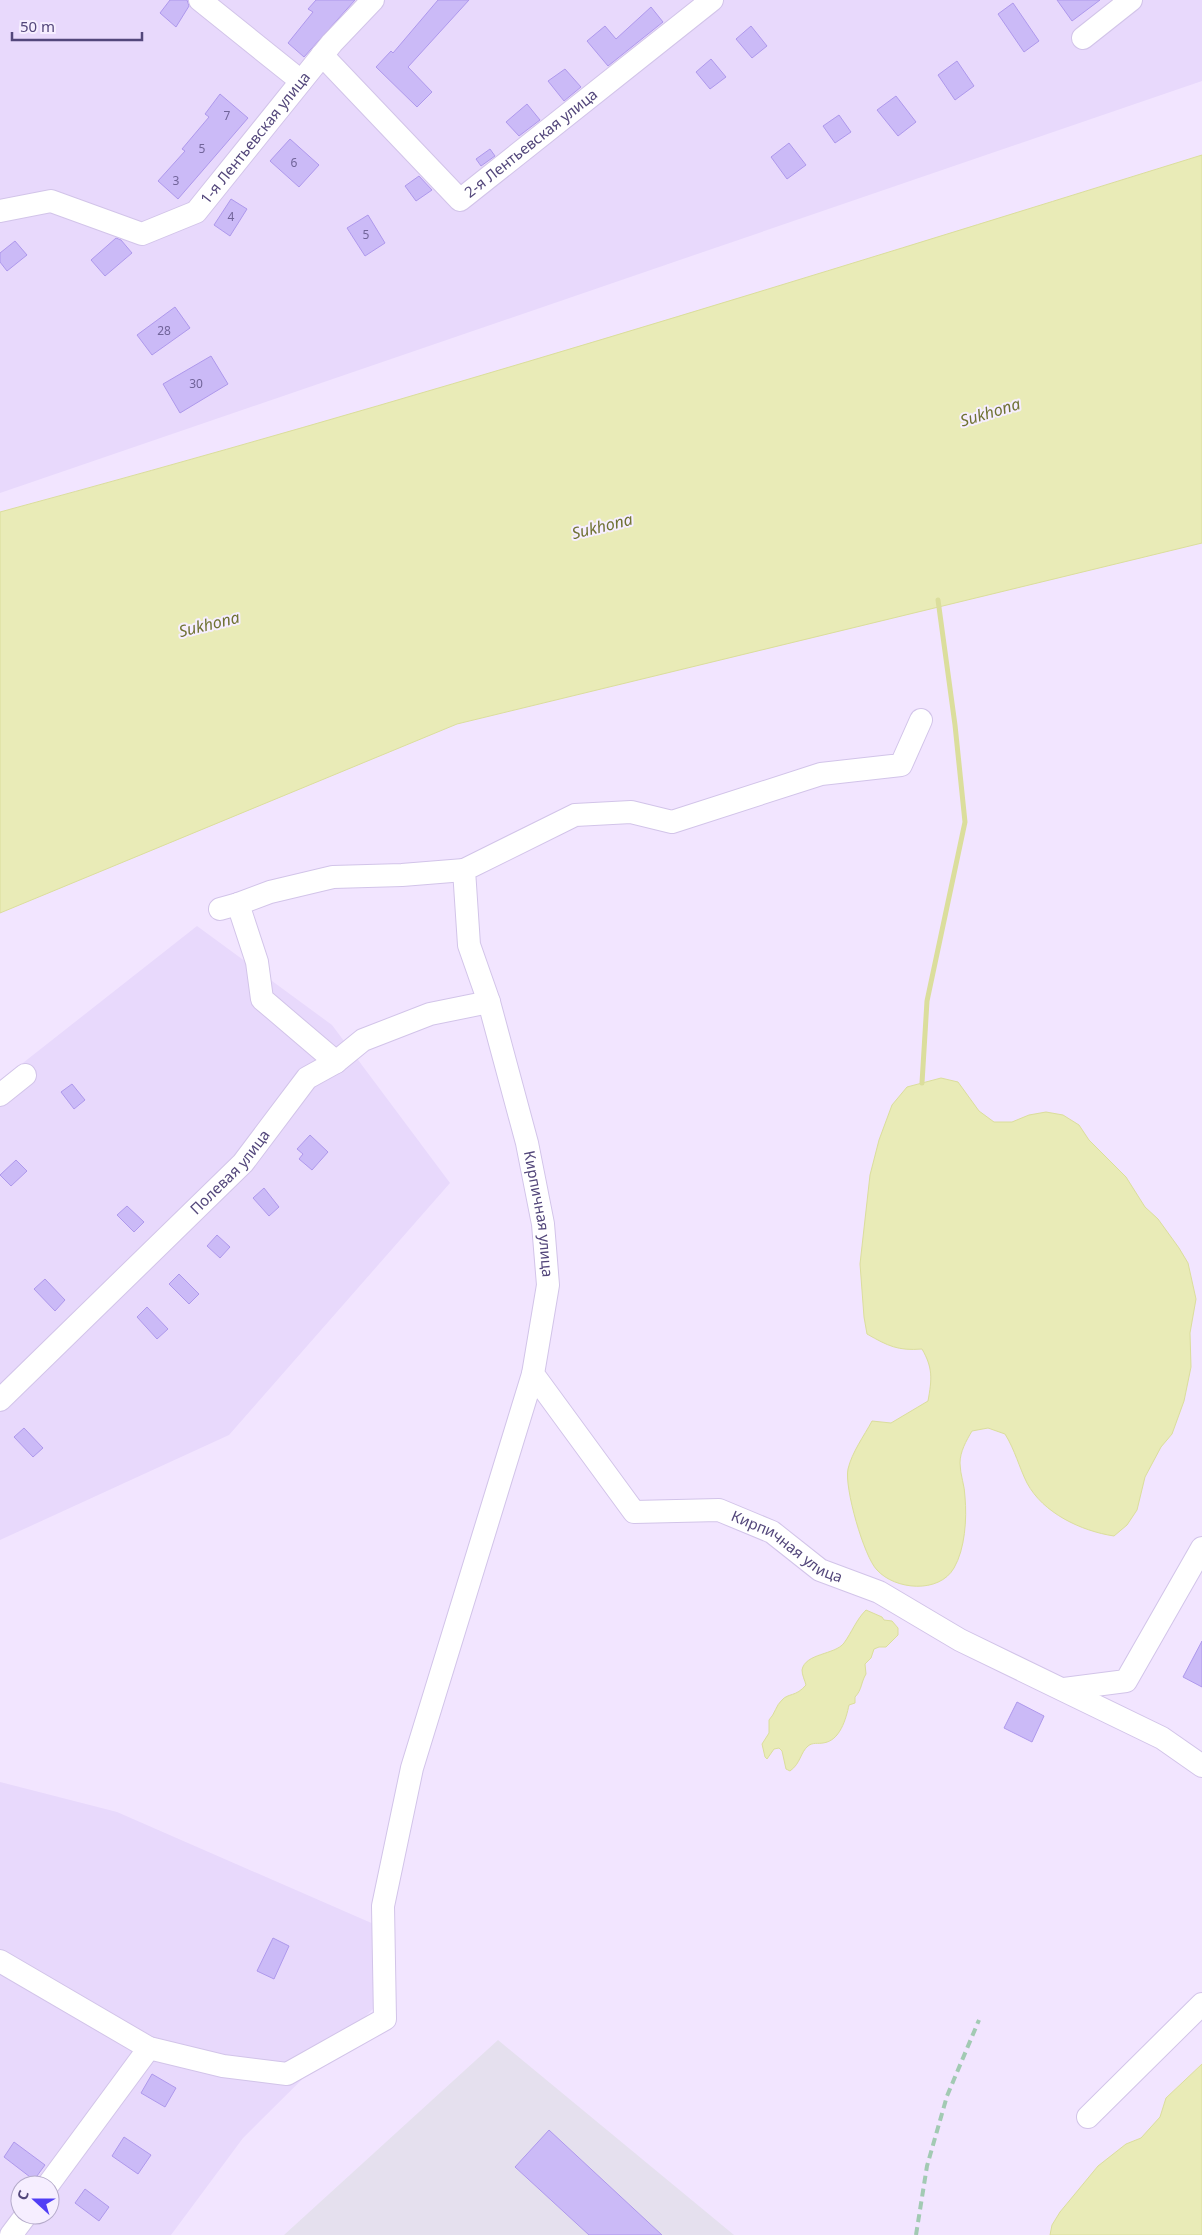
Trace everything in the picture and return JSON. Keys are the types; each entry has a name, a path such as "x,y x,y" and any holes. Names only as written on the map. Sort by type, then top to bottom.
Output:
{"street":[{"path":"200,0 301,82"},
{"name":"1-я Лентьевская улица","path":"0,210 50,201 142,234 196,212 322,55 374,0"},
{"name":"2-я Лентьевская улица","path":"322,55 460,200 712,0"},
{"path":"1083,38 1131,0"},
{"path":"336,1062 262,999 257,962 229,906 270,892 333,877 402,875 464,870 575,815 631,812 672,822 821,774 901,764 921,720"},
{"name":"Кирпичная улица","path":"464,870 469,945 490,1002 527,1143 544,1224 548,1285 533,1374 634,1512 719,1510 772,1532 820,1570 880,1592 960,1640 1162,1738 1202,1766"},
{"name":"Полевая улица","path":"0,1400 244,1164 306,1078 336,1062 363,1040 430,1014 490,1002"},
{"path":"0,1095 25,1075"},
{"path":"0,1961 150,2048 223,2066 287,2074 385,2019 384,1906 412,1768 533,1374"},
{"path":"1064,1689 1126,1681 1202,1548"},
{"path":"1088,2117 1202,2004"},
{"path":"55,2175 150,2048"}],"shaded area":[{"path":"0,0 1202,0 1202,81 0,493"},
{"path":"197,926 332,1025 450,1183 229,1435 0,1540 0,1081"},
{"path":"0,1782 117,1812 392,1932 373,2009 243,2138 171,2235 0,2235"},
{"path":"498,2040 734,2235 284,2235"}],"water":[{"name":"Sukhona","path":"1202,155 1202,543 457,724 0,913 0,512 453,384 753,294"},
{"path":"941,1078 958,1082 979,1111 994,1122 1012,1122 1029,1115 1046,1112 1063,1115 1079,1125 1089,1140 1126,1177 1145,1207 1158,1219 1179,1248 1188,1263 1196,1299 1190,1333 1191,1367 1184,1401 1172,1434 1161,1447 1145,1477 1137,1510 1127,1525 1114,1536 1089,1530 1064,1519 1053,1512 1034,1494 1027,1483 1005,1434 988,1428 972,1431 960,1459 966,1515 961,1552 954,1568 947,1576 938,1582 917,1586 905,1585 885,1577 872,1563 856,1521 849,1491 848,1469 852,1456 872,1421 891,1423 928,1401 931,1374 922,1349 893,1347 867,1334 860,1264 870,1175 879,1140 892,1105 907,1087"},
{"path":"866,1610 882,1617 884,1620 892,1621 898,1628 898,1635 886,1647 874,1649 871,1658 865,1664 866,1674 855,1697 855,1703 849,1705 844,1723 838,1734 829,1741 808,1746 790,1771 786,1769 782,1751 779,1748 774,1749 767,1759 762,1744 769,1733 769,1720 782,1700 806,1685 802,1672 804,1664 814,1657 840,1647"},
{"path":"1202,2064 1202,2235 1050,2235 1052,2225 1060,2212 1098,2166 1126,2144 1141,2138 1160,2117 1166,2098"}],"building":[{"path":"170,0 187,0 189,6 176,27 160,13"},
{"path":"316,0 355,0 304,57 288,43 313,12 308,9"},
{"path":"438,0 469,0 408,67 432,92 417,107 376,67 391,51 393,53"},
{"path":"1057,0 1100,0 1072,21"},
{"path":"1013,3 1039,41 1024,52 998,14"},
{"path":"651,7 663,22 608,66 587,41 605,26 616,39"},
{"path":"751,26 767,46 752,58 736,39"},
{"path":"711,59 726,77 710,89 696,72"},
{"path":"957,61 974,86 955,100 938,75"},
{"path":"565,69 581,87 564,101 548,81"},
{"path":"220,94 248,118 178,199 158,181 185,151 182,149 209,117 205,114"},
{"path":"896,96 916,122 898,136 877,110"},
{"path":"527,104 540,120 519,136 506,122"},
{"path":"839,115 851,132 835,143 823,126"},
{"path":"290,139 319,165 299,187 270,161"},
{"path":"789,143 806,165 787,179 771,157"},
{"path":"490,149 495,156 481,166 476,159"},
{"path":"419,176 432,190 416,201 405,186"},
{"path":"231,199 247,209 230,236 214,225"},
{"path":"368,215 385,243 365,256 347,228"},
{"path":"116,238 121,240 132,253 105,276 91,260"},
{"path":"15,241 27,255 7,271 0,262 0,253"},
{"path":"175,307 190,328 152,355 137,335"},
{"path":"211,356 228,384 180,413 163,384"},
{"path":"72,1084 85,1100 74,1109 61,1092"},
{"path":"310,1135 328,1152 312,1170 299,1159 303,1154 297,1149"},
{"path":"16,1160 27,1171 11,1186 0,1175"},
{"path":"264,1188 279,1207 269,1216 253,1198"},
{"path":"127,1206 144,1222 134,1232 117,1215"},
{"path":"217,1235 230,1247 220,1258 207,1246"},
{"path":"179,1274 199,1294 189,1304 169,1284"},
{"path":"45,1279 65,1300 55,1311 34,1289"},
{"path":"147,1307 168,1329 157,1339 137,1317"},
{"path":"24,1428 43,1448 33,1457 14,1437"},
{"path":"1202,1641 1202,1687 1183,1677"},
{"path":"1017,1702 1044,1716 1032,1742 1004,1728"},
{"path":"273,1938 289,1946 274,1979 257,1971"},
{"path":"152,2074 176,2088 165,2107 141,2093"},
{"path":"549,2130 662,2235 589,2235 515,2167"},
{"path":"124,2137 151,2155 138,2174 112,2156"},
{"path":"14,2142 45,2165 38,2175 27,2175 4,2157"},
{"path":"85,2189 109,2207 99,2221 75,2203"}],"waterway":[{"path":"922,1083 927,1001 965,822 955,725 938,600"}],"railway":[{"path":"916,2235 927,2166 947,2096 979,2020"}]}
